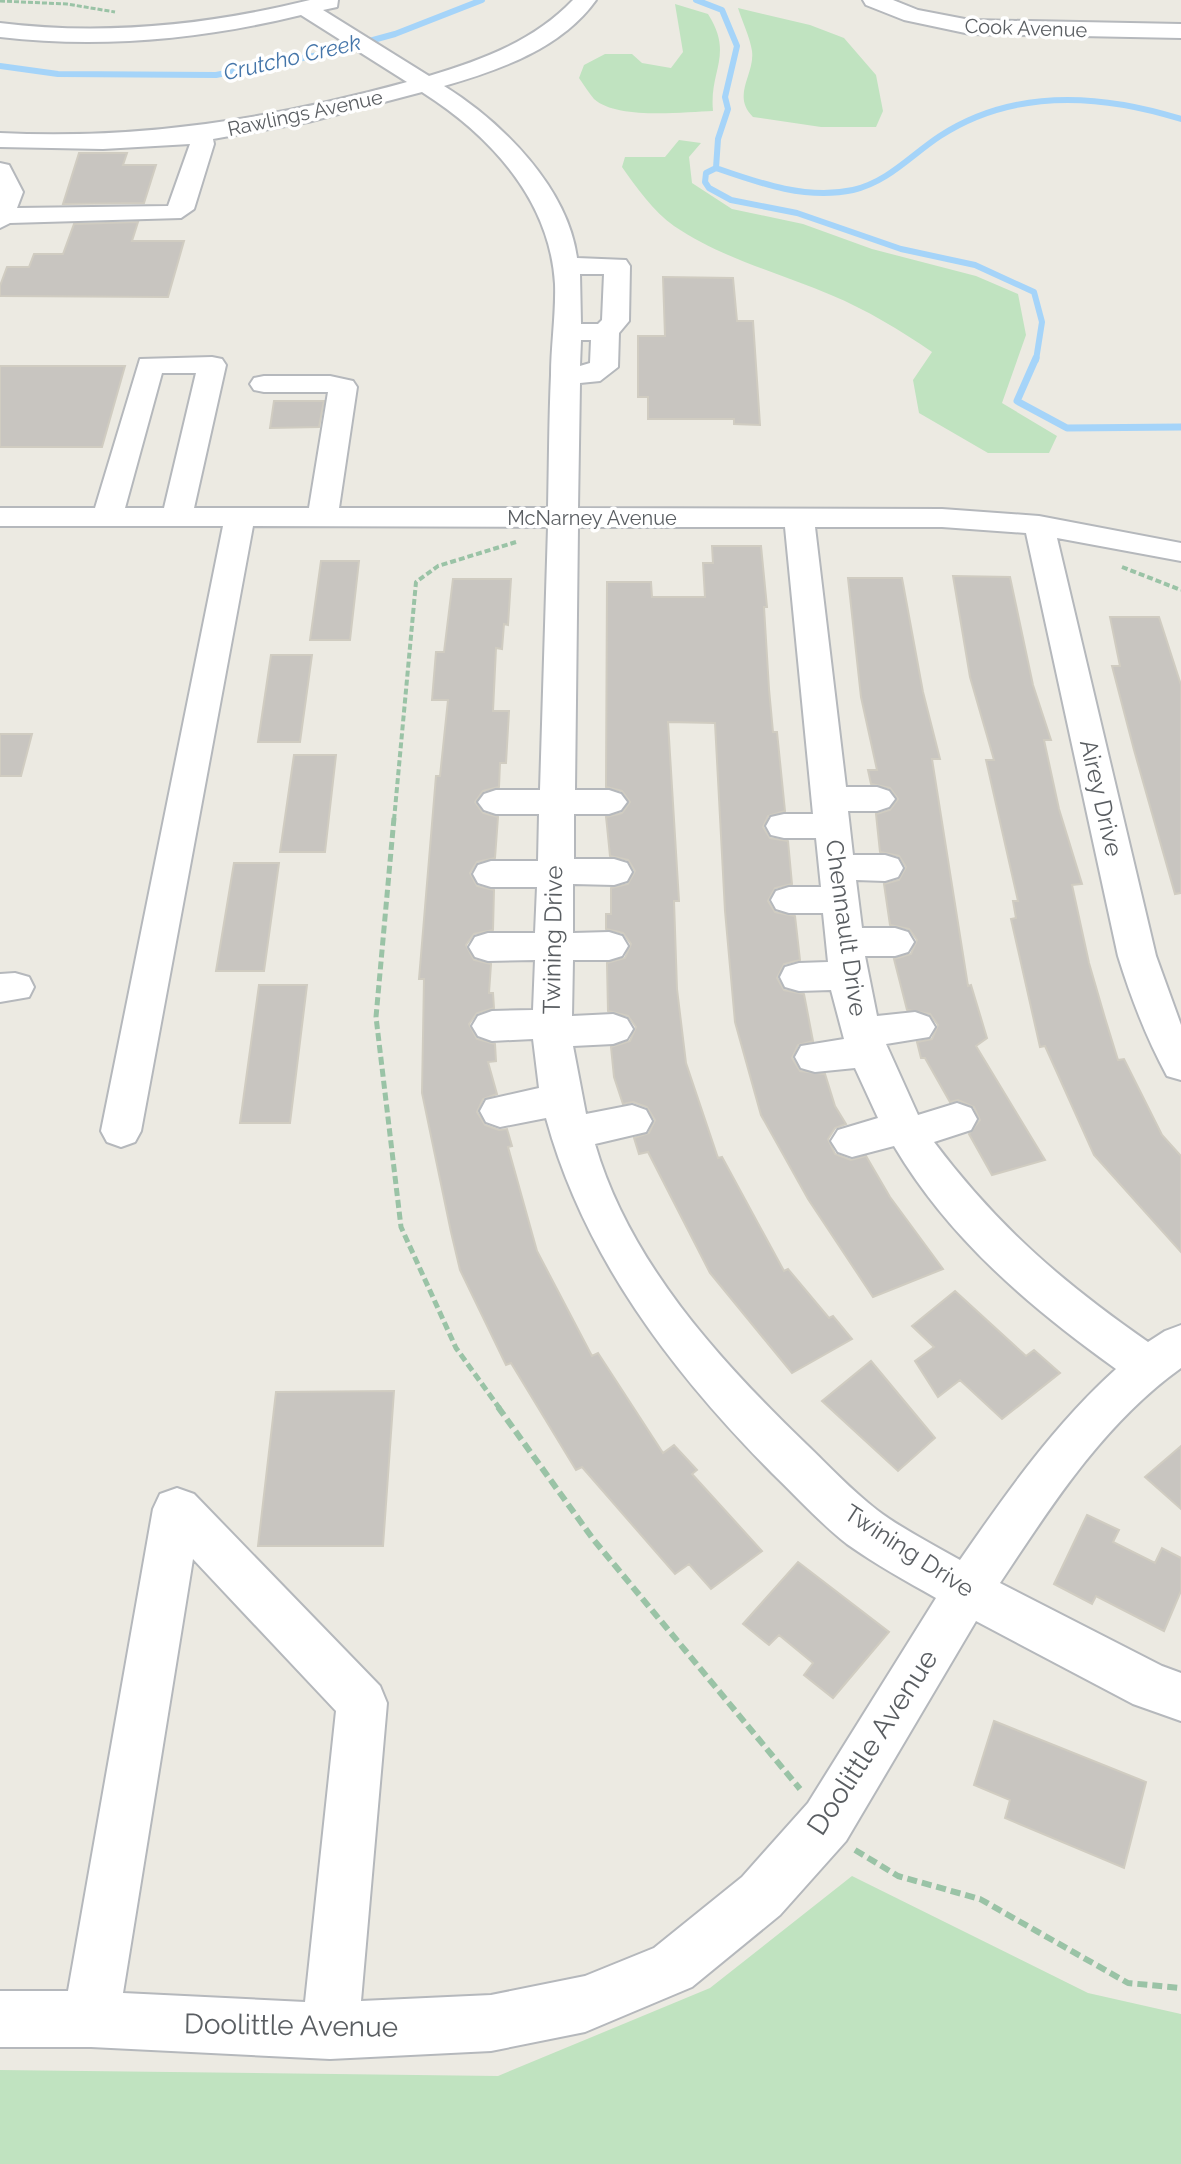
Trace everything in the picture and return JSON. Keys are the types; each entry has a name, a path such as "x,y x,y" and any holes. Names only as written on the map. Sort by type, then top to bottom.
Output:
{"street":[{"name":"Rawlings Avenue","path":"0,140 73,142 199,134 317,114 414,76 492,62 528,45 585,0"},
{"name":"Cook Avenue","path":"874,0 912,15 970,27 1181,31"},
{"path":"0,30 64,36 117,35 170,30 305,8 332,10"},
{"name":"Twining Drive","path":"332,10 414,76 457,104 502,142 545,201 562,240 568,285 552,1028 566,1116 597,1205 641,1281 697,1363 762,1434 857,1523 967,1591 1151,1687 1181,1697"},
{"path":"0,170 11,192 1,218 172,213 181,209 202,144 199,134"},
{"path":"564,374 590,375 604,367 605,332 615,321 617,266 565,266"},
{"path":"566,332 605,332"},
{"path":"264,384 330,384 343,387 323,516"},
{"path":"108,516 152,476 177,516"},
{"path":"121,1131 240,516"},
{"name":"McNarney Avenue","path":"0,517 942,518 1039,525 1181,552"},
{"name":"Chennault Drive","path":"799,519 846,959 864,1042 904,1130 925,1165 997,1245 1042,1289 1165,1356"},
{"name":"Airey Drive","path":"1039,525 1137,956 1159,1023 1181,1065"},
{"path":"784,826 877,799"},
{"path":"496,802 609,802"},
{"path":"789,900 885,868"},
{"path":"491,874 614,872"},
{"path":"799,977 895,942"},
{"path":"488,947 609,946"},
{"path":"492,1026 613,1029"},
{"path":"815,1057 915,1027"},
{"path":"500,1111 632,1121"},
{"path":"852,1141 957,1119"},
{"name":"Doolittle Avenue","path":"0,2019 91,2019 330,2031 491,2023 585,2004 673,1968 761,1896 827,1822 967,1591 1037,1487 1102,1410 1165,1356"},
{"path":"91,2019 177,1509 362,1703 330,2031"}],"path":[{"path":"523,537 508,546 438,566 416,582 376,1017 401,1227 456,1348 593,1539 827,1822 860,1855 898,1876 980,1899 1128,1983 1181,1988"}],"green space":[{"path":"675,4 708,14 716,28 720,52 713,111 634,112 604,106 594,99 579,78 584,65 605,54 632,54 642,63 671,68 683,52"},
{"path":"738,8 810,25 844,38 876,75 883,111 876,127 821,127 753,117 744,101 752,51"},
{"path":"679,140 701,143 689,157 692,183 732,209 803,224 872,249 976,276 1018,294 1026,335 1002,403 1057,436 1049,453 988,453 919,413 913,380 932,352 857,307 711,247 674,226 646,199 622,167 625,157 665,157"},
{"path":"852,1876 1088,1993 1181,2014 1181,2164 0,2164 0,2070 498,2076 710,1988"}],"building":[{"path":"79,153 127,153 123,165 156,165 144,203 63,204"},
{"path":"138,222 132,241 184,241 168,297 0,296 7,267 29,267 34,254 63,254 74,224"},
{"path":"663,277 733,278 737,321 753,321 760,425 734,424 734,419 648,419 648,397 638,397 638,336 665,336"},
{"path":"0,366 125,366 102,447 0,447"},
{"path":"274,401 324,401 319,427 270,428"},
{"path":"712,546 761,546 767,607 764,607 769,689 785,811 768,816 763,827 770,838 788,841 792,884 775,888 768,901 775,912 795,916 800,960 784,964 777,978 784,990 804,994 813,1041 798,1045 792,1058 800,1071 825,1074 835,1106 846,1124 835,1128 828,1139 835,1154 851,1160 866,1156 890,1197 943,1269 873,1297 808,1199 761,1115 735,1022 725,911 715,723 668,722 679,901 674,901 677,989 686,1063 718,1158 722,1157 784,1271 788,1269 829,1318 833,1316 852,1339 792,1373 710,1273 648,1152 639,1154 634,1138 649,1133 655,1120 647,1107 633,1102 623,1104 614,1077 611,1047 630,1041 636,1027 628,1016 608,1011 607,963 625,958 631,944 623,933 606,929 606,914 611,914 611,888 628,884 635,871 628,860 610,856 606,817 622,813 630,802 622,791 606,787 607,582 651,582 652,597 705,597 703,563 713,563"},
{"path":"321,561 359,561 350,640 310,640"},
{"path":"953,576 1010,577 1033,685 1051,740 1044,740 1059,809 1082,884 1072,885 1105,1018 1118,1060 1124,1059 1162,1135 1181,1156 1181,1252 1094,1155 1045,1046 1040,1047 1011,919 1016,918 1013,901 1018,901 986,760 994,760 970,677"},
{"path":"848,578 902,578 923,692 940,759 932,759 968,986 971,985 987,1038 976,1046 1045,1160 992,1175 969,1134 980,1120 974,1107 958,1100 950,1102 925,1058 921,1058 917,1042 932,1039 938,1025 930,1014 907,1010 894,959 911,954 917,940 909,929 890,925 884,884 899,880 906,867 899,856 880,852 876,814 890,810 898,799 890,788 871,784 868,770 877,770 861,697"},
{"path":"453,579 511,579 508,625 504,624 502,649 496,648 493,711 509,711 506,763 500,763 499,787 483,791 475,802 483,813 498,817 495,858 477,862 470,873 477,886 494,890 493,930 474,934 466,945 474,960 491,964 489,993 493,993 494,1008 477,1013 469,1024 477,1039 495,1044 496,1061 488,1062 497,1094 483,1099 477,1112 485,1125 499,1130 507,1129 512,1146 508,1147 537,1251 592,1356 598,1353 663,1453 674,1445 697,1470 692,1474 762,1551 711,1589 689,1564 675,1574 582,1467 576,1470 511,1363 506,1365 460,1270 422,1093 424,979 419,979 436,776 440,776 448,700 432,700 436,652 444,652"},
{"path":"1110,617 1159,617 1181,685 1181,893 1175,894 1112,666 1120,666"},
{"path":"271,655 312,655 300,742 258,742"},
{"path":"0,734 32,734 21,776 0,776"},
{"path":"294,755 336,755 325,852 280,852"},
{"path":"234,863 279,863 264,971 216,971"},
{"path":"259,985 307,985 290,1123 240,1123"},
{"path":"955,1291 1026,1356 1034,1350 1060,1373 1002,1419 960,1380 938,1397 915,1361 934,1347 912,1326"},
{"path":"871,1361 935,1438 898,1471 822,1401"},
{"path":"394,1391 383,1546 258,1546 276,1392"},
{"path":"1181,1446 1181,1509 1145,1477"},
{"path":"1087,1515 1119,1530 1113,1542 1155,1563 1162,1548 1181,1558 1181,1591 1164,1631 1096,1596 1092,1604 1054,1584"},
{"path":"798,1562 889,1632 833,1698 804,1675 813,1663 779,1635 769,1645 743,1624"},
{"path":"994,1721 1146,1782 1124,1868 1005,1818 1010,1800 974,1785"}],"waterway":[{"name":"Crutcho Creek","path":"0,66 58,74 216,75 318,55 395,34 482,0"},
{"name":"Crutcho Creek","path":"696,0 722,10 737,46 725,97 728,109 718,139 716,168"},
{"name":"Crutcho Creek","path":"716,168 783,188 835,193 877,181 968,120 1028,103 1058,100 1120,104 1181,119"},
{"path":"716,168 706,173 705,182 709,188 731,200 797,213 901,249 975,265 1034,292 1042,322 1036,360"},
{"path":"1036,358 1017,401 1067,428 1181,427"}]}
